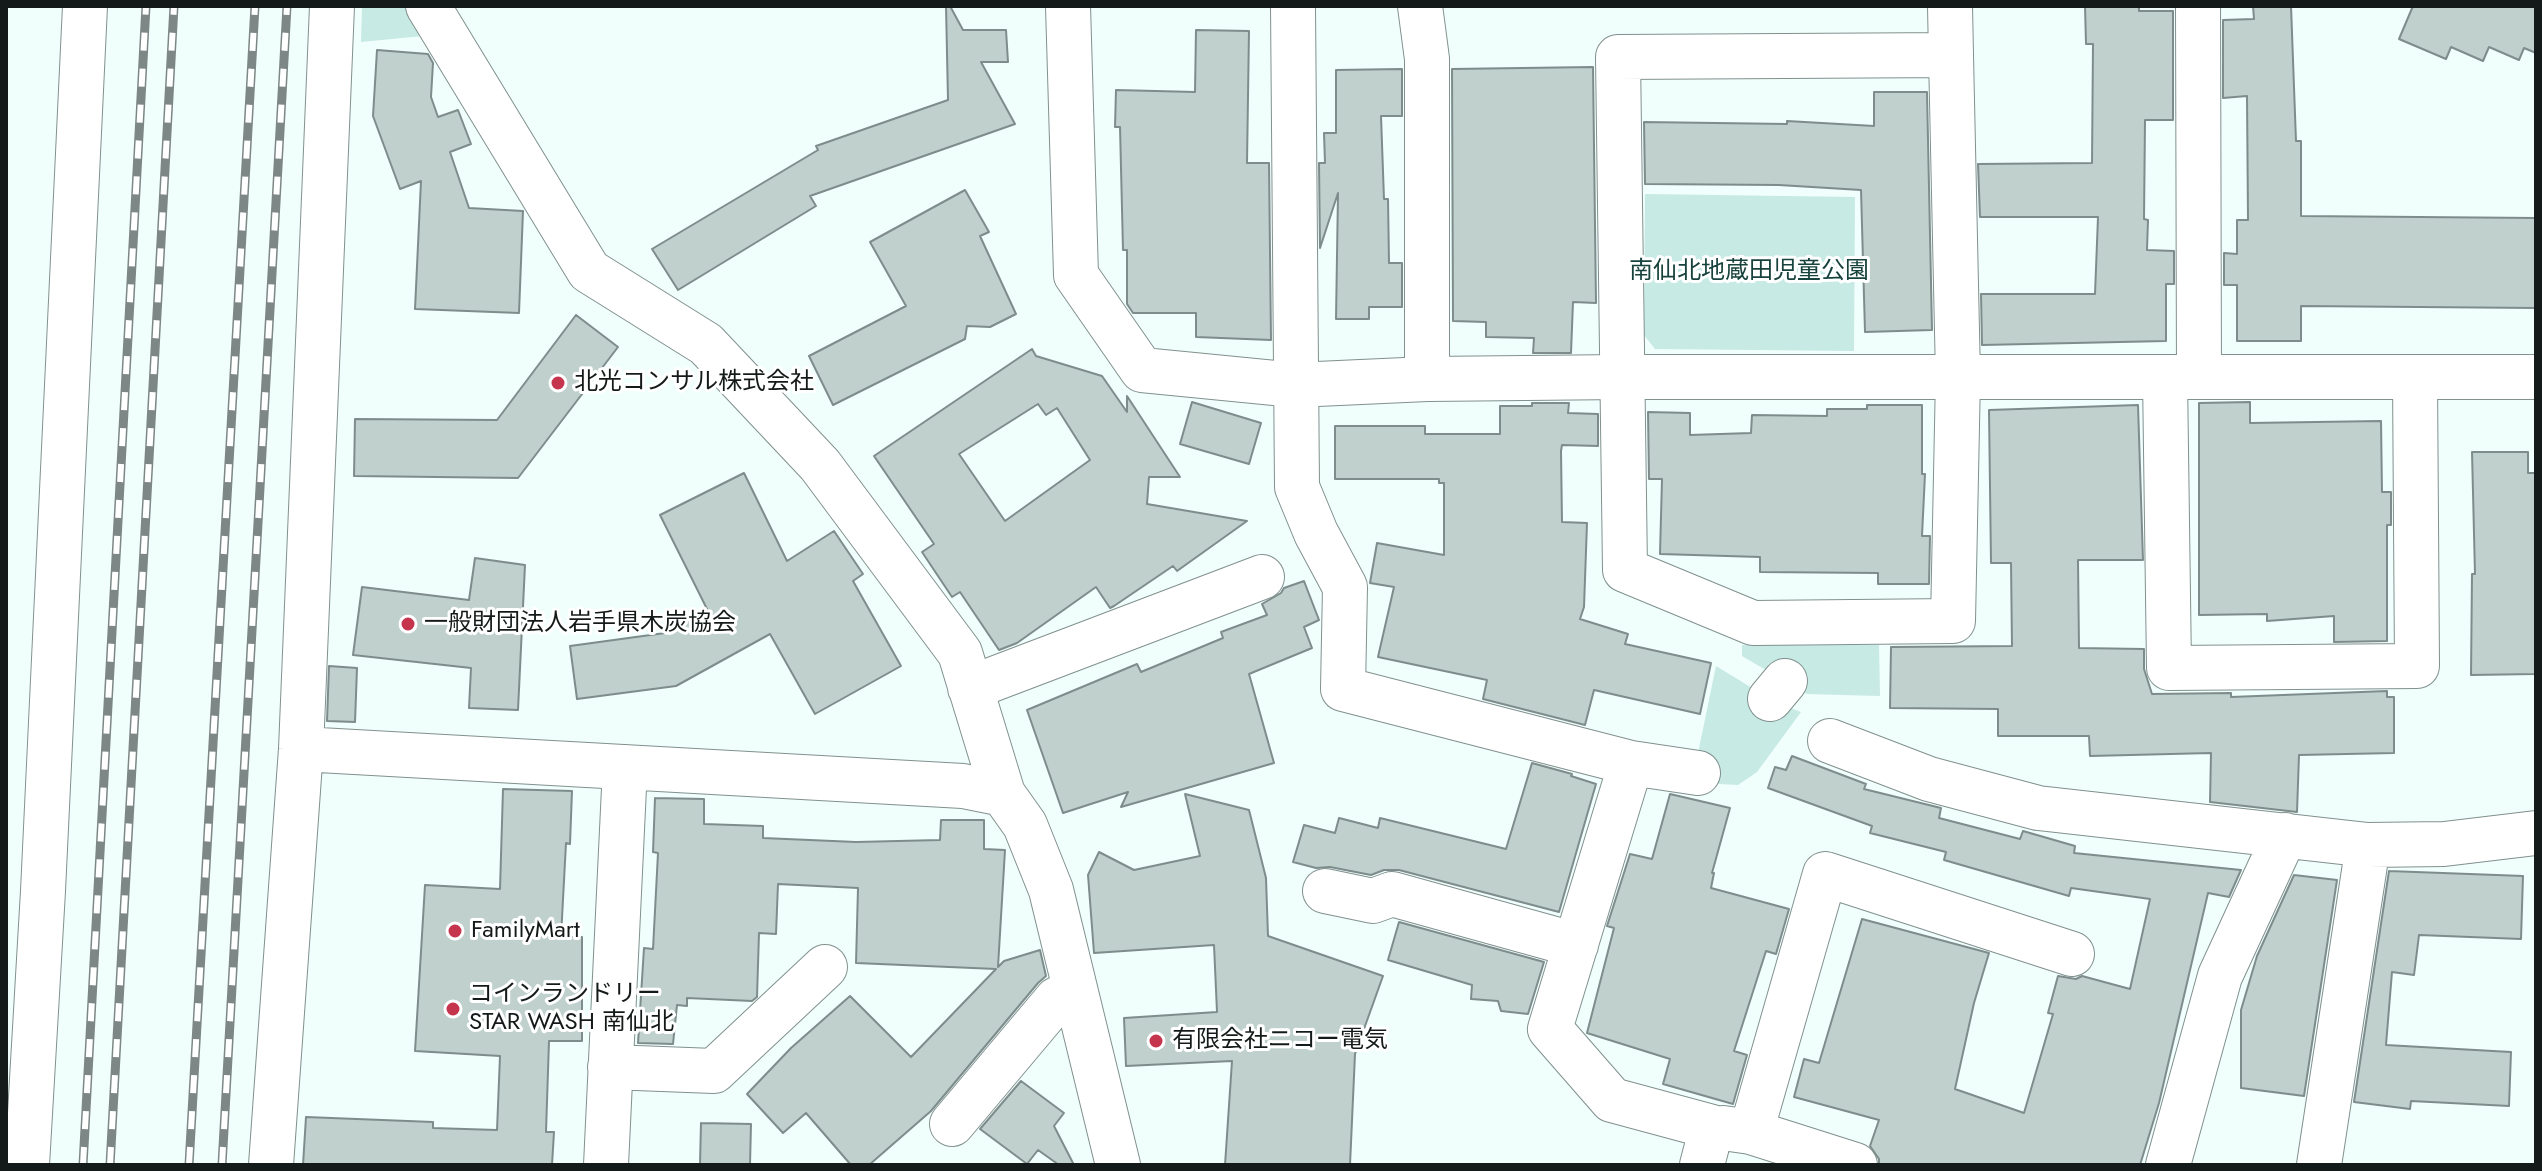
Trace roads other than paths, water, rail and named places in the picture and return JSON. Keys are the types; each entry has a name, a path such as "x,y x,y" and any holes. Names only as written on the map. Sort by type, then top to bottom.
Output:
{"street":[{"path":"27,1165 25,891 85,6"},
{"path":"271,1165 301,749 332,6"},
{"path":"428,6 589,271 706,344 820,465 960,653 1003,794 1025,825 1051,890 1118,1165"},
{"path":"1068,6 1076,275 1142,370 1295,385 1427,379 1623,377 2536,377"},
{"path":"1293,6 1297,487 1316,533 1345,587 1343,689 1631,763 1698,773"},
{"path":"1420,6 1427,59 1427,379"},
{"path":"1950,6 1958,377 1953,621 1753,623 1625,570 1618,57 1951,55"},
{"path":"2198,6 2169,668 2417,666 2415,377"},
{"path":"970,688 1262,577"},
{"path":"1830,741 1929,779 2038,808 2368,845 2444,844 2536,833"},
{"path":"301,749 963,786 1003,794"},
{"path":"1631,763 1550,1029 1612,1100 1722,1141 1855,1165"},
{"path":"606,1165 625,767"},
{"path":"2168,1165 2220,976 2285,835"},
{"path":"2319,1165 2368,845"},
{"path":"1722,1141 1825,874 2072,954"},
{"path":"1325,891 1373,901 1392,894 1576,945"},
{"path":"610,1067 714,1071 825,967"},
{"path":"952,1124 1057,999 1075,991"}],"railway":[{"path":"83,1165 146,6"},
{"path":"110,1165 174,6"},
{"path":"189,1165 255,6"},
{"path":"222,1165 287,6"}],"place":[{"name":"北光コンサル株式会社","path":"558,383"},
{"name":"一般財団法人岩手県木炭協会","path":"408,624"},
{"name":"FamilyMart","path":"455,931"},
{"name":"コインランドリー STAR WASH 南仙北","path":"453,1009"},
{"name":"有限会社ニコー電気","path":"1156,1041"}],"park label":[{"name":"南仙北地蔵田児童公園","path":"1749,272"}]}
